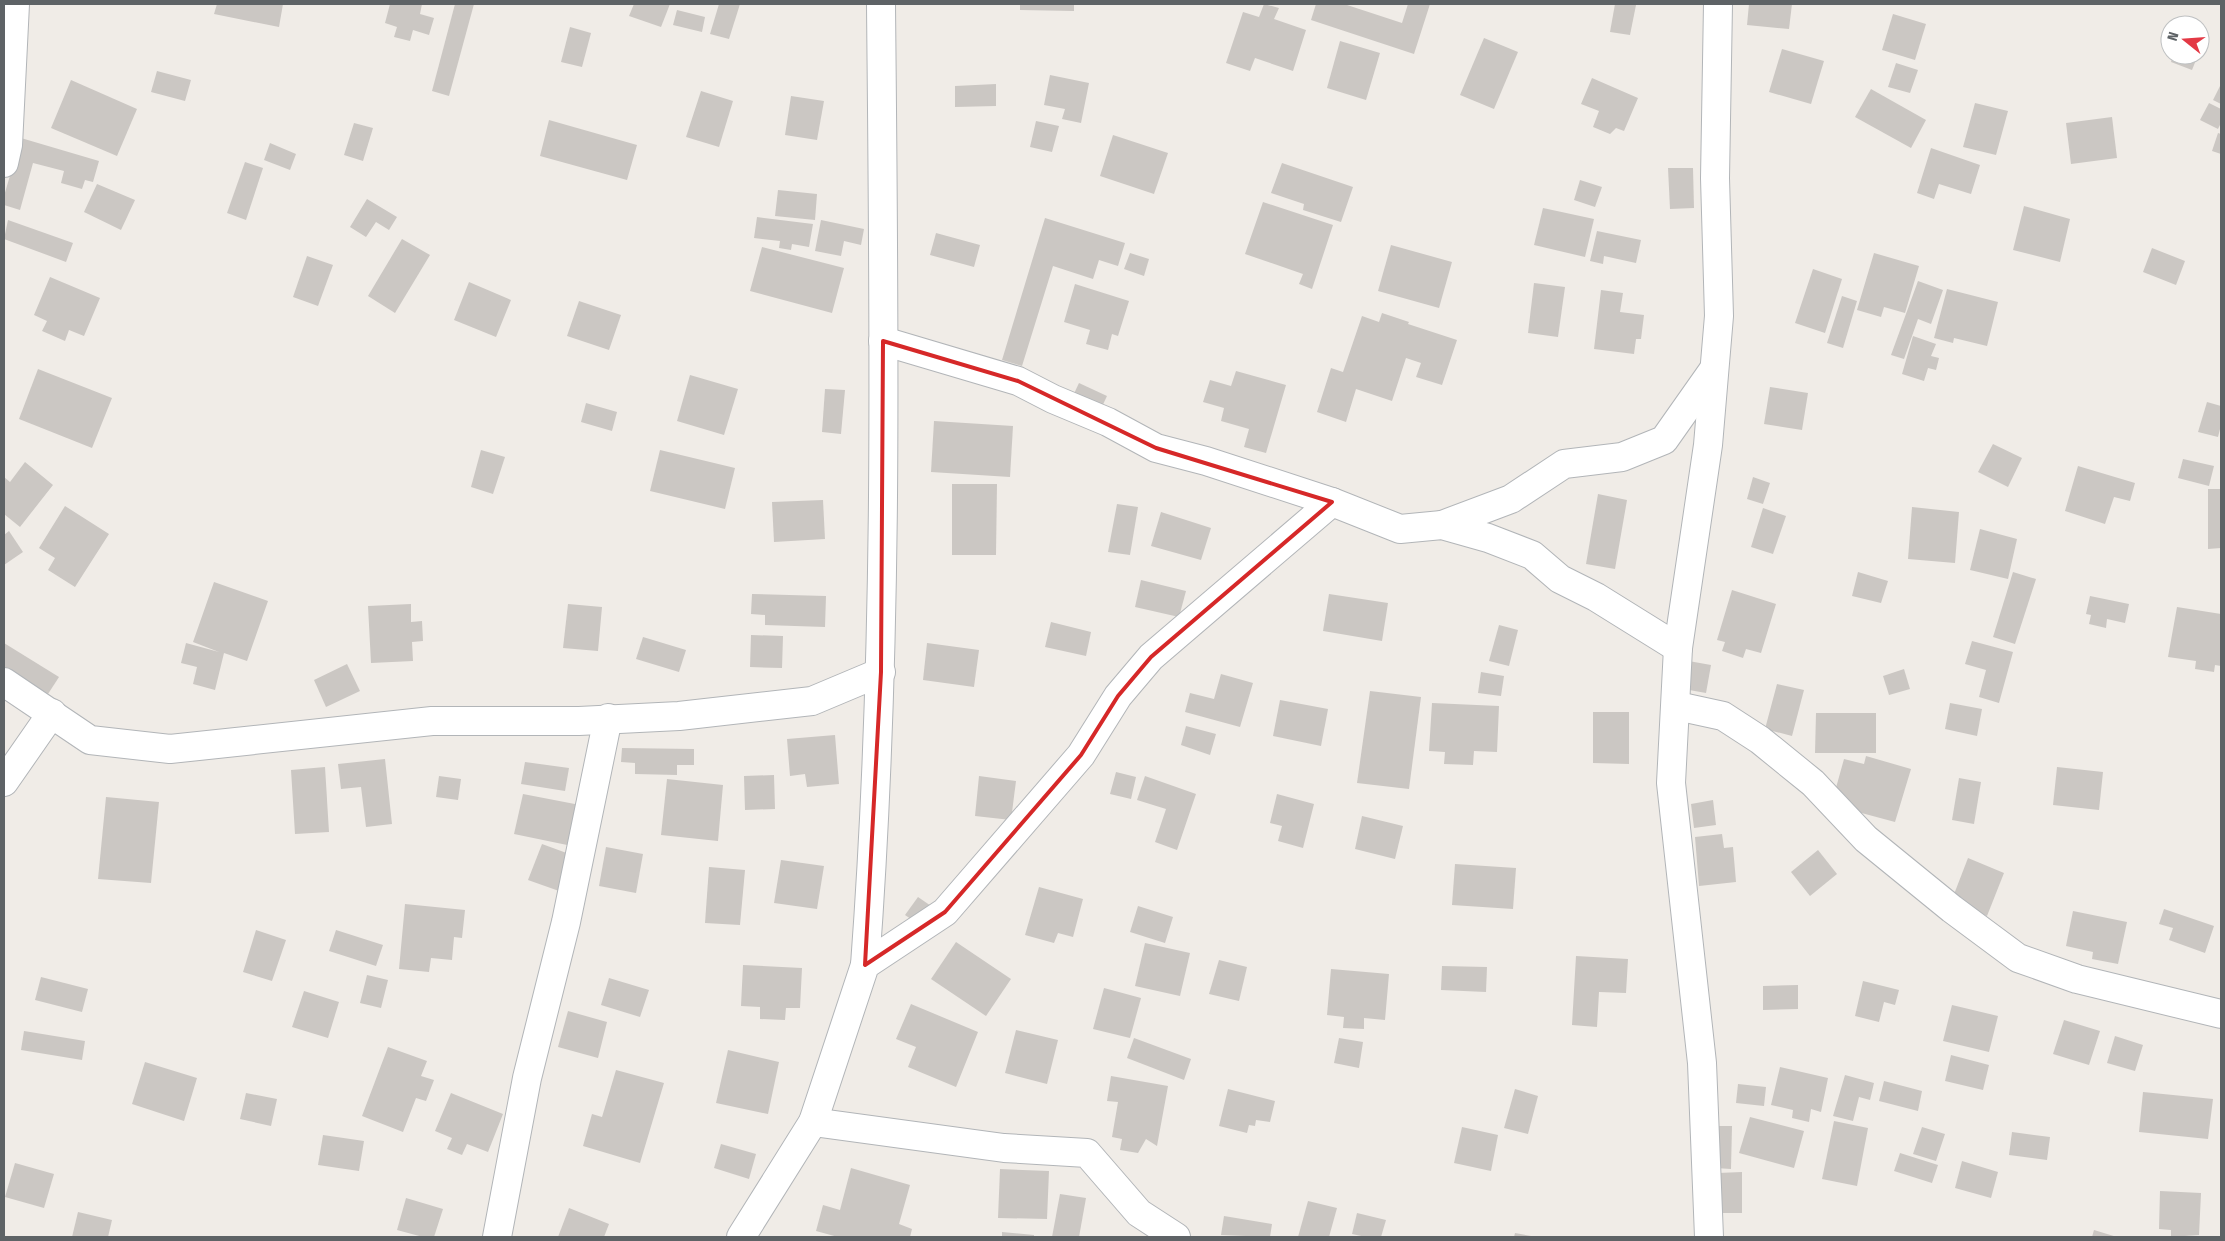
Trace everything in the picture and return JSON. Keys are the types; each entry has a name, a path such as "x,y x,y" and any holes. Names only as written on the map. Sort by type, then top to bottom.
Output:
{"street":[{"path":"4,163 8,145 15,4"},
{"path":"741,1237 814,1122 865,965 881,672 883,341 881,4"},
{"path":"1709,1237 1702,1063 1671,783 1678,648 1708,445 1720,291 1715,178 1718,4"},
{"path":"883,341 1018,381 1108,422 1156,448 1206,461 1332,502 1400,529 1442,525 1511,499 1564,464 1622,458 1664,440 1714,370"},
{"path":"865,965 945,912 1081,754 1118,696 1151,657 1332,502"},
{"path":"1442,525 1488,538 1532,555 1560,579 1610,606 1678,648"},
{"path":"4,682 52,712 90,740 170,749 432,721 579,721 608,718 679,716 812,701 881,672"},
{"path":"1676,706 1723,716 1760,740 1813,783 1866,839 1952,909 2018,958 2077,979 2221,1014"},
{"path":"4,782 52,712"},
{"path":"497,1237 527,1078 566,922 608,718"},
{"path":"814,1122 1004,1148 1087,1153 1139,1213 1176,1237"}],"highlighted area":[{"path":"883,341 1018,381 1156,448 1332,502 1151,657 1118,696 1081,755 945,912 865,965 881,672"}],"building":[{"path":"217,4 283,4 279,27 214,14"},
{"path":"390,4 422,4 420,14 434,18 429,35 413,30 410,41 394,37 397,27 385,23"},
{"path":"455,4 474,4 449,96 432,91"},
{"path":"634,4 670,4 661,27 629,16"},
{"path":"719,4 740,4 729,39 710,34"},
{"path":"1020,4 1074,4 1074,11 1020,10"},
{"path":"1264,4 1279,8 1274,19 1306,30 1293,71 1255,58 1250,71 1226,63 1243,12 1259,17"},
{"path":"1316,4 1344,4 1402,23 1408,4 1430,4 1414,54 1311,20"},
{"path":"1615,4 1636,5 1630,35 1610,32"},
{"path":"1749,4 1792,4 1789,29 1747,25"},
{"path":"677,10 705,17 702,32 673,25"},
{"path":"1893,14 1926,24 1915,60 1882,50"},
{"path":"570,27 591,33 582,67 561,62"},
{"path":"1484,38 1518,52 1494,109 1460,95"},
{"path":"1340,41 1380,53 1366,100 1327,88"},
{"path":"1782,49 1824,61 1811,104 1769,92"},
{"path":"1896,63 1918,70 1910,93 1888,87"},
{"path":"2179,65 2194,65 2192,70"},
{"path":"157,71 191,80 185,101 151,92"},
{"path":"1050,75 1089,83 1081,123 1062,119 1065,109 1044,105"},
{"path":"1592,78 1638,98 1624,131 1616,128 1610,134 1593,127 1599,111 1581,104"},
{"path":"71,80 137,109 117,156 51,128"},
{"path":"996,84 996,106 955,107 955,86"},
{"path":"2221,84 2221,104 2213,100"},
{"path":"1871,89 1926,120 1911,148 1855,117"},
{"path":"701,91 733,101 719,147 686,137"},
{"path":"791,96 824,101 817,140 785,135"},
{"path":"1975,103 2008,111 1996,155 1963,147"},
{"path":"2209,103 2221,109 2221,123 2218,129 2200,120"},
{"path":"2112,117 2117,158 2071,164 2066,123"},
{"path":"549,120 637,145 627,180 540,156"},
{"path":"1036,121 1059,126 1052,152 1030,147"},
{"path":"354,123 373,128 363,161 344,155"},
{"path":"2218,133 2221,134 2221,154 2212,151"},
{"path":"1113,135 1168,153 1154,194 1100,176"},
{"path":"21,138 99,161 93,182 85,180 82,189 61,183 64,171 33,163 20,210 4,205 4,196"},
{"path":"270,143 296,154 290,170 264,160"},
{"path":"1931,148 1980,165 1971,194 1939,184 1934,199 1917,193"},
{"path":"245,162 263,168 246,220 227,213"},
{"path":"1282,163 1353,187 1341,222 1303,210 1304,204 1271,193"},
{"path":"1668,168 1693,168 1694,208 1670,209"},
{"path":"1580,180 1602,187 1595,207 1574,200"},
{"path":"97,184 135,200 121,230 84,212"},
{"path":"778,190 817,194 815,220 775,216"},
{"path":"367,199 397,217 389,230 376,222 366,237 350,227"},
{"path":"1263,202 1333,225 1312,289 1299,284 1303,274 1245,254"},
{"path":"2024,206 2070,219 2060,262 2013,250"},
{"path":"1543,208 1594,219 1585,257 1534,245"},
{"path":"757,217 813,224 809,247 792,244 791,250 779,248 780,241 754,238"},
{"path":"1045,218 1125,243 1118,266 1099,260 1093,279 1053,266 1022,366 1002,360"},
{"path":"8,220 73,243 66,262 4,239"},
{"path":"821,220 864,229 861,245 844,241 841,256 815,251"},
{"path":"1597,231 1641,240 1636,263 1604,256 1603,264 1590,261"},
{"path":"936,233 980,245 974,267 930,255"},
{"path":"402,239 430,255 395,313 368,296"},
{"path":"1391,245 1452,262 1439,308 1378,291"},
{"path":"762,247 844,268 832,313 750,291"},
{"path":"2152,248 2185,261 2176,285 2143,272"},
{"path":"1130,253 1149,259 1144,276 1124,269"},
{"path":"1874,253 1919,266 1905,313 1884,307 1881,317 1857,310"},
{"path":"307,256 333,265 318,306 293,297"},
{"path":"1813,269 1842,279 1825,333 1795,323"},
{"path":"50,277 100,298 84,336 69,330 65,341 42,331 47,321 34,315"},
{"path":"1918,281 1943,290 1931,324 1918,319 1904,359 1891,355"},
{"path":"469,282 511,300 496,337 454,320"},
{"path":"1534,283 1565,287 1558,337 1528,333"},
{"path":"1075,284 1129,301 1118,336 1112,334 1108,350 1086,344 1090,330 1064,322"},
{"path":"1947,289 1998,302 1987,346 1954,338 1953,343 1934,338"},
{"path":"1601,290 1623,293 1620,312 1644,315 1641,339 1636,339 1634,354 1594,349"},
{"path":"1842,296 1857,301 1843,348 1827,343"},
{"path":"579,301 621,315 609,350 567,336"},
{"path":"1382,313 1409,322 1408,324 1457,340 1442,385 1416,377 1421,363 1406,358 1392,401 1356,389 1346,422 1317,412 1331,368 1343,372 1362,316 1379,322"},
{"path":"1913,336 1936,344 1931,356 1939,358 1936,370 1928,368 1924,381 1902,374"},
{"path":"38,369 112,398 92,448 19,419"},
{"path":"1236,371 1286,385 1266,453 1244,447 1249,429 1221,421 1224,408 1203,402 1210,380 1231,386"},
{"path":"690,375 738,389 724,435 677,421"},
{"path":"1079,383 1107,396 1099,413 1071,400"},
{"path":"1770,387 1808,393 1802,430 1764,424"},
{"path":"825,389 845,390 841,434 822,432"},
{"path":"2207,402 2221,406 2221,425 2218,437 2198,432"},
{"path":"586,403 617,412 612,431 581,422"},
{"path":"934,421 1013,426 1010,477 931,472"},
{"path":"1993,444 2022,458 2008,487 1978,472"},
{"path":"481,450 505,457 493,494 471,487"},
{"path":"660,450 735,468 725,509 650,491"},
{"path":"2183,459 2214,466 2209,486 2178,478"},
{"path":"25,462 53,485 20,527 4,514 4,477 10,482"},
{"path":"2078,466 2135,483 2130,501 2114,497 2105,524 2065,511"},
{"path":"1753,477 1770,483 1763,504 1747,499"},
{"path":"952,484 997,484 996,555 952,555"},
{"path":"2208,489 2221,489 2221,548 2208,549"},
{"path":"1598,494 1627,500 1615,569 1586,564"},
{"path":"823,500 825,539 774,542 772,502"},
{"path":"1117,504 1138,507 1130,555 1108,552"},
{"path":"65,506 109,534 75,587 48,570 55,558 39,548"},
{"path":"1912,507 1959,512 1955,563 1908,559"},
{"path":"1763,508 1786,516 1773,554 1751,547"},
{"path":"1161,512 1211,528 1201,560 1151,546"},
{"path":"1980,529 2017,539 2008,579 1970,570"},
{"path":"9,531 23,552 4,565 4,535"},
{"path":"1858,572 1888,581 1881,603 1852,596"},
{"path":"2013,572 2036,579 2015,644 1993,637"},
{"path":"1141,580 1186,591 1179,617 1135,607"},
{"path":"214,582 268,601 247,661 224,653 215,690 193,684 197,667 181,663 186,643 219,652 193,642"},
{"path":"1732,590 1776,604 1761,653 1746,649 1743,658 1722,651 1725,642 1717,640"},
{"path":"752,594 826,596 825,627 765,625 765,615 751,614"},
{"path":"1329,594 1388,603 1382,641 1323,631"},
{"path":"2090,596 2129,604 2125,623 2107,619 2106,628 2089,624 2091,615 2086,614"},
{"path":"411,604 411,622 422,621 423,641 412,642 413,661 371,663 368,606"},
{"path":"568,604 602,607 598,651 563,648"},
{"path":"2177,607 2221,614 2221,666 2215,665 2214,672 2195,669 2196,661 2168,657"},
{"path":"1051,622 1091,632 1086,656 1045,647"},
{"path":"1499,625 1518,630 1509,666 1489,661"},
{"path":"751,635 783,636 782,668 750,667"},
{"path":"643,637 686,650 679,672 636,659"},
{"path":"1972,641 2013,652 1999,703 1979,697 1986,670 1965,664"},
{"path":"4,643 59,677 48,694 4,667"},
{"path":"927,643 979,650 974,687 923,680"},
{"path":"1683,660 1711,665 1706,693 1678,688"},
{"path":"347,664 360,691 326,707 314,680"},
{"path":"1904,669 1910,689 1889,695 1883,676"},
{"path":"1481,672 1504,676 1501,696 1478,693"},
{"path":"1221,674 1253,683 1240,727 1185,712 1190,693 1214,699"},
{"path":"1777,684 1804,690 1792,736 1765,729"},
{"path":"1370,691 1421,697 1409,789 1357,783"},
{"path":"1280,700 1328,709 1321,746 1273,736"},
{"path":"1432,703 1499,706 1497,752 1474,751 1473,765 1444,764 1445,752 1429,751"},
{"path":"1950,703 1982,709 1977,736 1945,729"},
{"path":"1593,712 1629,712 1629,764 1593,763"},
{"path":"1816,713 1876,713 1876,753 1815,753"},
{"path":"1186,726 1216,734 1210,755 1181,745"},
{"path":"835,735 839,784 807,787 805,774 790,776 787,739"},
{"path":"622,748 694,749 694,765 677,765 677,775 635,774 635,763 621,762"},
{"path":"1866,756 1911,769 1895,822 1843,808 1834,795 1844,759 1864,764"},
{"path":"385,759 392,824 366,827 361,787 341,789 338,764"},
{"path":"525,762 569,768 565,791 521,784"},
{"path":"325,767 329,832 295,834 291,770"},
{"path":"2057,767 2103,772 2099,810 2053,805"},
{"path":"1116,772 1136,777 1131,799 1110,794"},
{"path":"774,775 775,809 745,810 744,776"},
{"path":"439,776 461,779 458,800 436,797"},
{"path":"979,776 1016,781 1011,820 975,816"},
{"path":"1145,776 1196,794 1177,850 1155,842 1166,809 1137,800"},
{"path":"1959,778 1981,782 1974,824 1952,820"},
{"path":"667,779 723,785 718,841 661,835"},
{"path":"523,794 580,805 572,846 514,834"},
{"path":"1277,794 1314,804 1303,848 1278,841 1282,826 1270,823"},
{"path":"106,797 159,802 151,883 98,879"},
{"path":"1713,800 1716,825 1694,828 1691,804"},
{"path":"1362,816 1403,826 1395,859 1355,849"},
{"path":"1722,834 1724,848 1733,847 1736,882 1699,886 1695,837"},
{"path":"542,844 572,855 559,891 528,880"},
{"path":"606,847 643,854 636,893 599,886"},
{"path":"1818,850 1837,874 1810,896 1791,872"},
{"path":"1968,858 2004,873 1987,916 1951,902"},
{"path":"781,860 824,866 817,909 774,903"},
{"path":"1455,864 1516,868 1513,909 1452,905"},
{"path":"709,867 745,870 740,925 705,923"},
{"path":"1039,887 1083,899 1073,937 1058,933 1054,943 1025,935"},
{"path":"918,897 934,908 921,926 905,915"},
{"path":"405,904 465,910 462,938 454,937 452,960 431,958 429,972 399,969"},
{"path":"1138,906 1173,917 1165,943 1130,932"},
{"path":"2164,909 2214,926 2205,953 2169,940 2173,928 2159,924"},
{"path":"2073,911 2127,922 2118,964 2092,959 2093,952 2066,946"},
{"path":"256,930 286,940 272,981 243,972"},
{"path":"336,930 383,945 376,966 329,951"},
{"path":"956,942 1011,979 986,1016 931,979"},
{"path":"1145,943 1190,953 1180,996 1135,986"},
{"path":"1576,956 1628,959 1626,993 1599,992 1597,1027 1572,1025"},
{"path":"1219,960 1247,967 1239,1001 1209,994"},
{"path":"743,965 802,968 800,1008 786,1008 785,1020 760,1019 760,1007 741,1006"},
{"path":"1442,966 1487,967 1486,992 1441,990"},
{"path":"1331,969 1389,974 1385,1020 1364,1018 1364,1029 1343,1028 1344,1017 1327,1015"},
{"path":"367,975 388,980 381,1008 360,1003"},
{"path":"41,977 88,989 82,1012 35,1000"},
{"path":"609,978 649,990 640,1017 601,1005"},
{"path":"1863,981 1899,990 1895,1005 1884,1002 1879,1022 1855,1016"},
{"path":"1798,985 1798,1009 1763,1010 1763,986"},
{"path":"1104,988 1141,998 1130,1038 1093,1029"},
{"path":"304,991 339,1002 328,1038 292,1027"},
{"path":"911,1004 978,1032 956,1087 908,1067 916,1047 896,1039"},
{"path":"1952,1005 1998,1016 1989,1052 1943,1041"},
{"path":"568,1011 607,1022 598,1058 558,1047"},
{"path":"2064,1020 2100,1031 2089,1065 2053,1054"},
{"path":"1016,1030 1058,1040 1047,1084 1005,1073"},
{"path":"24,1031 85,1041 82,1060 21,1050"},
{"path":"2115,1036 2143,1045 2135,1071 2107,1063"},
{"path":"1134,1038 1191,1059 1184,1080 1127,1058"},
{"path":"1339,1038 1363,1042 1359,1068 1334,1063"},
{"path":"388,1047 427,1061 421,1076 434,1080 426,1101 416,1098 403,1132 362,1116"},
{"path":"728,1050 779,1062 768,1114 716,1103"},
{"path":"1951,1055 1989,1065 1983,1090 1945,1081"},
{"path":"145,1062 197,1078 184,1121 132,1104"},
{"path":"1780,1067 1828,1078 1821,1112 1811,1109 1809,1122 1792,1118 1793,1110 1771,1105"},
{"path":"616,1070 664,1083 640,1163 583,1146 592,1114 602,1117"},
{"path":"1845,1075 1874,1083 1870,1100 1859,1097 1853,1121 1833,1116"},
{"path":"1111,1076 1168,1086 1157,1146 1146,1139 1138,1153 1120,1150 1122,1139 1112,1137 1118,1102 1107,1101"},
{"path":"1884,1081 1922,1091 1918,1111 1879,1101"},
{"path":"1738,1084 1766,1087 1764,1106 1736,1103"},
{"path":"1228,1089 1275,1101 1270,1122 1256,1120 1255,1126 1249,1125 1247,1133 1219,1126"},
{"path":"1515,1089 1538,1096 1528,1134 1504,1128"},
{"path":"2143,1092 2213,1099 2208,1139 2139,1132"},
{"path":"246,1093 277,1099 271,1126 240,1119"},
{"path":"451,1093 503,1114 488,1152 467,1144 462,1155 447,1149 452,1138 435,1131"},
{"path":"1750,1117 1804,1131 1794,1168 1739,1153"},
{"path":"1834,1121 1868,1128 1857,1186 1822,1179"},
{"path":"1716,1126 1732,1126 1731,1169 1715,1168"},
{"path":"1462,1127 1498,1135 1491,1171 1454,1163"},
{"path":"1922,1127 1945,1134 1936,1161 1913,1154"},
{"path":"2012,1132 2050,1137 2047,1160 2009,1155"},
{"path":"323,1135 364,1141 359,1171 318,1165"},
{"path":"721,1144 756,1154 749,1179 714,1168"},
{"path":"1900,1153 1938,1165 1932,1183 1894,1171"},
{"path":"1962,1161 1998,1172 1991,1198 1955,1188"},
{"path":"15,1163 54,1174 44,1208 5,1197"},
{"path":"851,1168 910,1185 899,1224 912,1229 910,1237 838,1237 816,1231 823,1205 840,1210"},
{"path":"1000,1169 1049,1171 1047,1219 998,1218"},
{"path":"1742,1172 1742,1213 1718,1213 1718,1173"},
{"path":"2160,1191 2201,1193 2199,1235 2171,1237 2171,1230 2159,1229"},
{"path":"1060,1194 1086,1198 1079,1237 1052,1237"},
{"path":"406,1198 443,1209 434,1237 423,1237 397,1230"},
{"path":"1308,1201 1337,1208 1329,1237 1298,1237"},
{"path":"569,1208 609,1224 604,1237 558,1237"},
{"path":"78,1212 112,1220 108,1237 72,1237"},
{"path":"1357,1213 1386,1220 1381,1237 1366,1237 1352,1234"},
{"path":"1224,1216 1272,1224 1270,1237 1221,1235"},
{"path":"2094,1230 2117,1237 2092,1237"},
{"path":"1002,1232 1034,1235 1034,1237 1002,1237"},
{"path":"1515,1233 1531,1236 1531,1237 1514,1237"}]}
